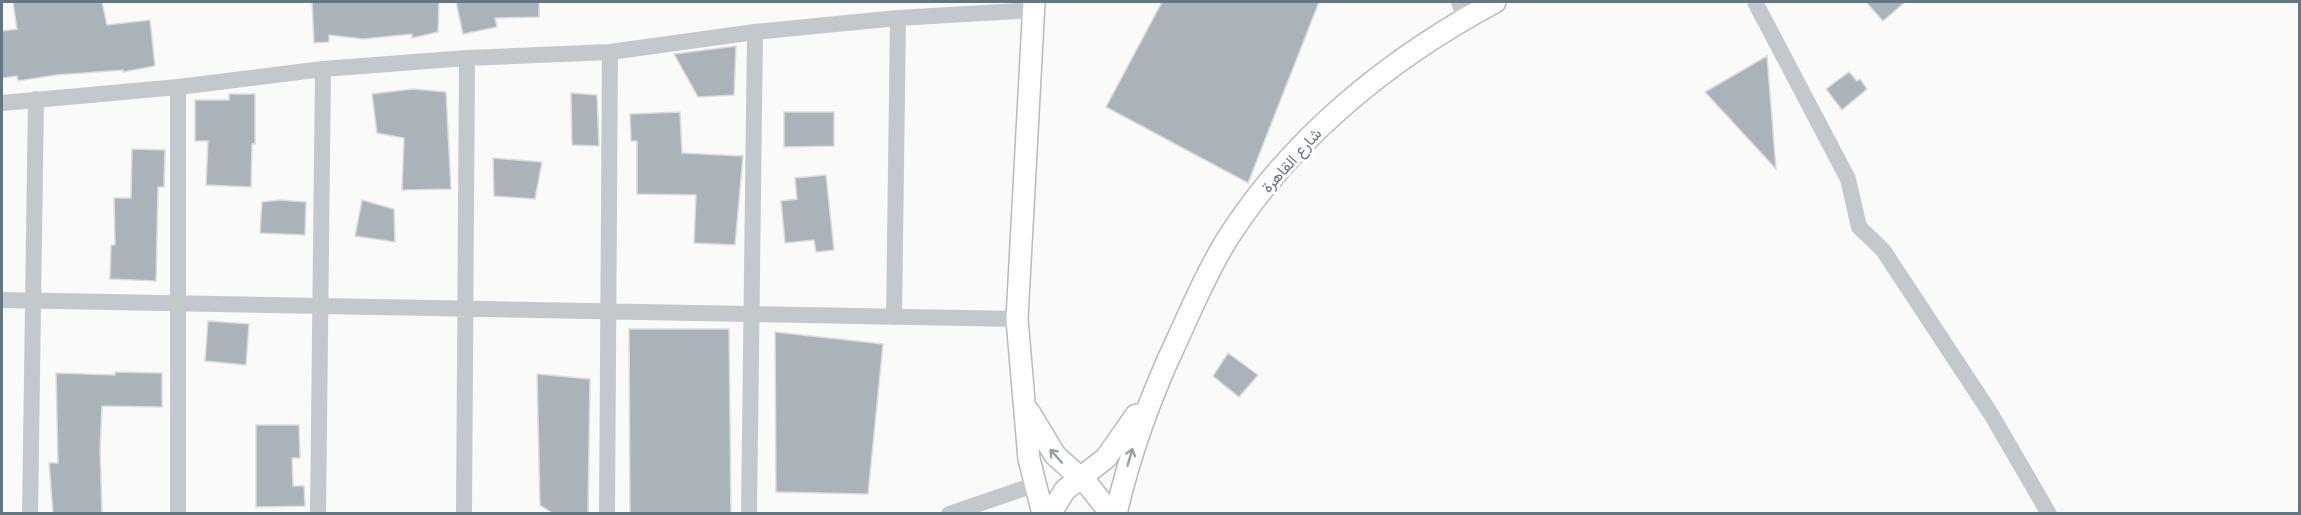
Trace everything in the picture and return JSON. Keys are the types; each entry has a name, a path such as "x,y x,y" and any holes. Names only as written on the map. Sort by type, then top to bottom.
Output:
{"main road":[{"name":"شارع القاهرة","path":"1116,513 1132,450 1157,382 1210,269 1244,216 1290,158 1368,85 1462,10 1495,2"},
{"path":"1034,6 1017,319 1029,459 1043,513"},
{"name":"شارع القاهرة","path":"1050,513 1065,490 1098,465 1113,450 1157,382"},
{"path":"1024,397 1044,441 1054,455 1111,513"}],"street":[{"path":"1755,2 1848,179 1859,227 1890,260 1991,414 2049,513"},
{"path":"2,103 178,87 323,69 467,58 610,52 755,32 1034,6"},
{"path":"894,317 898,18"},
{"path":"749,513 755,32"},
{"path":"607,513 610,52"},
{"path":"464,513 467,58"},
{"path":"318,513 323,69"},
{"path":"178,87 178,513"},
{"path":"30,513 36,99"},
{"path":"2,300 1017,319"},
{"path":"949,513 1034,485"}],"building":[{"path":"13,2 102,2 107,25 150,20 155,66 123,72 123,70 56,75 18,81 17,76 2,78 2,31 17,29"},
{"path":"312,2 439,2 438,32 412,38 412,34 363,39 329,35 329,42 314,43"},
{"path":"456,2 539,2 539,17 495,18 497,27 463,34"},
{"path":"1162,2 1319,2 1248,183 1106,107"},
{"path":"1866,2 1905,2 1883,21"},
{"path":"736,46 734,95 698,97 674,54"},
{"path":"1767,56 1776,169 1705,92"},
{"path":"1849,72 1857,81 1860,79 1867,89 1842,110 1826,89"},
{"path":"413,89 446,92 451,189 402,190 404,138 377,133 372,94"},
{"path":"571,93 597,95 599,146 572,145"},
{"path":"229,94 255,94 255,144 252,144 251,187 206,185 208,141 195,141 195,100 229,100"},
{"path":"680,112 682,153 743,156 735,245 694,243 696,195 637,194 637,141 631,141 630,114"},
{"path":"784,112 834,112 834,146 784,147"},
{"path":"132,149 165,150 164,187 158,187 156,281 110,279 111,245 115,245 114,198 131,198"},
{"path":"493,158 542,162 535,199 494,196"},
{"path":"826,175 834,250 816,252 814,240 785,243 781,201 797,199 795,178"},
{"path":"280,200 306,202 305,235 260,233 262,202"},
{"path":"362,200 394,209 395,242 355,236"},
{"path":"208,321 249,324 246,365 205,361"},
{"path":"629,329 729,329 731,513 630,513"},
{"path":"775,332 883,344 868,494 776,492"},
{"path":"1228,353 1258,375 1239,397 1213,376"},
{"path":"115,372 162,373 162,407 102,406 100,450 102,513 53,513 49,463 58,463 56,373 115,375"},
{"path":"537,374 590,379 588,513 552,513 540,505"},
{"path":"256,425 299,425 300,458 292,458 293,486 304,486 305,506 256,507"}]}
